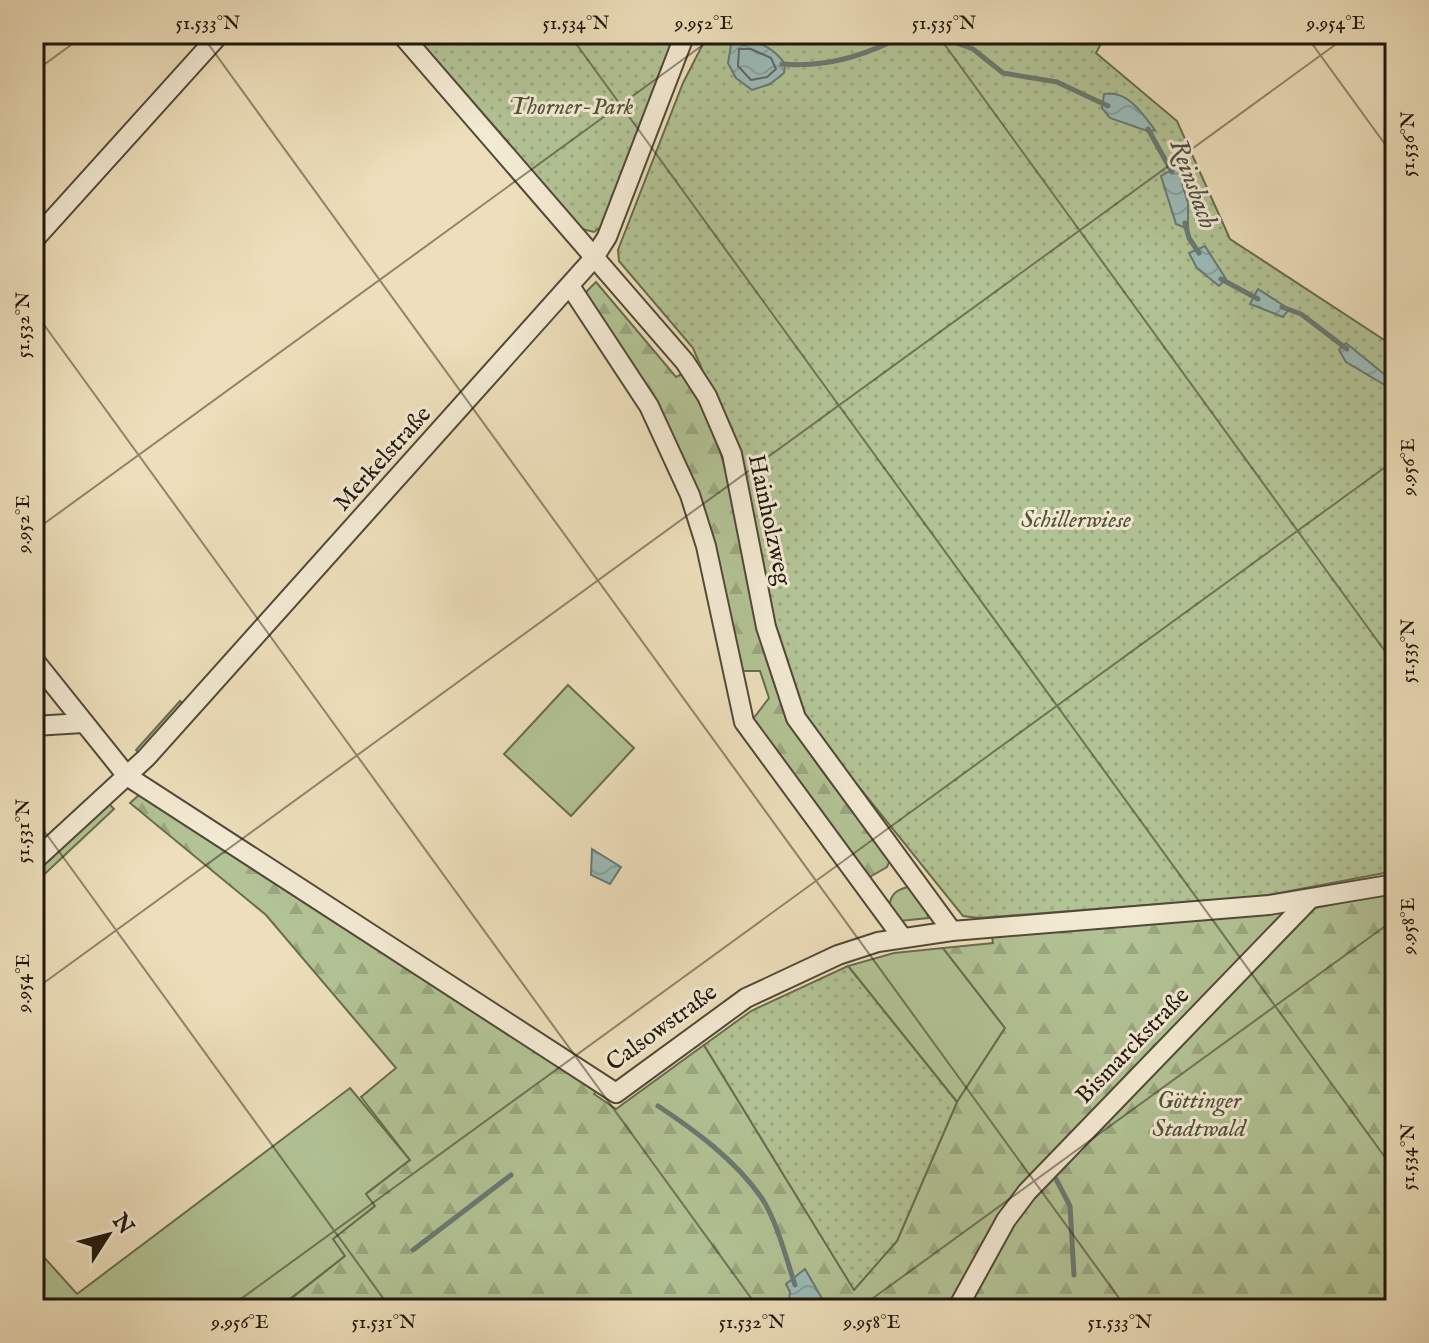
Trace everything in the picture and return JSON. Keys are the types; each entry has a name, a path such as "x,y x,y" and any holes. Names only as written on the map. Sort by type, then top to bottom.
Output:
{"street":[{"path":"34,240 220,34"},
{"name":"Hainholzweg","path":"401,34 685,362 707,396 732,454 766,627 796,718 952,931"},
{"name":"Merkelstraße","path":"34,861 127,776 593,259 607,237 685,34"},
{"path":"570,286 649,406 690,495 706,546 744,722 902,937"},
{"name":"Calsowstraße","path":"34,660 127,776 614,1092 621,1091 710,1023 757,992 838,955 902,937 1190,914 1309,900"},
{"path":"34,726 83,723"},
{"path":"1309,900 1395,884"},
{"name":"Bismarckstraße","path":"957,1309 1006,1220 1027,1192 1309,900"}],"green space":[{"name":"Thorner-Park","path":"411,34 678,34 601,227 594,232 578,228"},
{"name":"Schillerwiese","path":"708,34 1095,34 1103,40 1096,53 1177,121 1230,239 1395,347 1395,871 1264,896 979,918 963,916 809,725 790,691 737,452 693,348 619,261 618,250 683,83"},
{"path":"596,282 676,377 684,373 703,408 717,443 738,518 761,632 779,697 821,770 891,858 887,867 866,879 750,723 769,698 760,671 738,671 711,548 583,295"},
{"path":"568,685 634,748 571,816 504,754"},
{"path":"180,701 184,705 140,754 136,750"},
{"name":"Göttinger Stadtwald","path":"140,794 597,1090 594,1094 616,1109 704,1045 854,1289 897,1241 957,1102 1005,1028 943,948 993,943 992,937 1310,909 1395,892 1395,1309 278,1309 345,1256 333,1239 375,1206 366,1194 410,1160 361,1097 396,1068 266,915 130,803"},
{"path":"109,804 114,809 34,884 34,874"},
{"path":"912,886 927,909 928,918 900,921 889,907 891,898 903,888"},
{"path":"943,948 1005,1028 957,1102 848,966 894,953"},
{"path":"848,966 957,1102 897,1241 854,1290 704,1045 751,1011"},
{"path":"350,1088 410,1160 367,1193 375,1206 334,1239 345,1256 277,1309 34,1309 34,1246 77,1294"}],"water":[{"path":"553,34 645,34 641,41 596,44 574,42"},
{"path":"737,40 751,41 770,49 785,64 784,73 770,84 752,90 736,78 728,63 731,45"},
{"path":"1104,94 1127,99 1155,130 1150,132 1110,118 1102,108"},
{"path":"1177,167 1188,203 1188,229 1176,224 1161,176"},
{"path":"1205,246 1226,279 1219,286 1197,268 1189,253"},
{"path":"1258,289 1289,309 1283,317 1250,304"},
{"path":"1346,343 1395,383 1395,391 1346,362 1339,350"},
{"path":"592,849 621,867 610,884 591,875"},
{"path":"805,1269 828,1309 788,1309 790,1292 786,1284"}],"waterway":[{"name":"Reinsbach","path":"782,64 831,62 877,48 906,34"},
{"name":"Reinsbach","path":"932,34 973,49 1003,73 1057,82 1108,106"},
{"name":"Reinsbach","path":"1148,129 1172,172"},
{"name":"Reinsbach","path":"1185,223 1189,238 1199,253"},
{"name":"Reinsbach","path":"1221,279 1258,299"},
{"name":"Reinsbach","path":"1282,307 1301,314 1347,349"},
{"path":"658,1106 714,1147 751,1183 772,1217 795,1285"},
{"path":"413,1250 511,1175"},
{"path":"1056,1179 1070,1206 1074,1275"}]}
